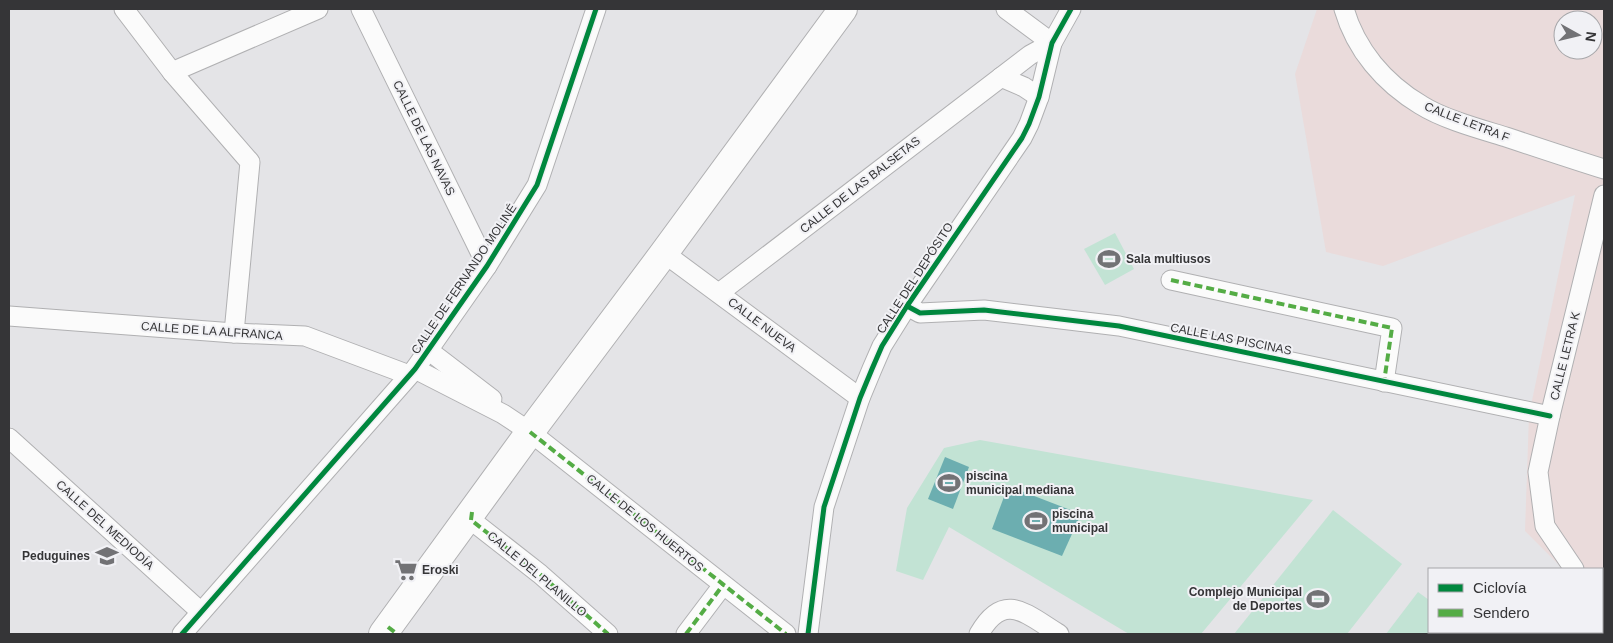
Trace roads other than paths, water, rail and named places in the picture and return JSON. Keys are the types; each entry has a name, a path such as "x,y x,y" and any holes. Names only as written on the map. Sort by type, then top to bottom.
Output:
{"highway":[{"path":"390,632 472,512 530,432 843,9"}],"street":[{"path":"124,9 172,72 250,162 234,333"},
{"path":"172,72 318,9"},
{"name":"CALLE DE LAS NAVAS","path":"361,9 487,266"},
{"name":"CALLE DE FERNANDO MOLINÉ","path":"182,634 412,372 487,266 537,185 596,9"},
{"path":"1006,9 1052,43"},
{"name":"CALLE DEL DEPÓSITO","path":"808,634 824,507 860,398 882,346 906,306 1030,124 1039,97 1052,43 1071,9"},
{"name":"CALLE LETRA F","path":"1344,9 1361,49 1394,86 1422,106 1463,123 1604,169"},
{"name":"CALLE DE LAS BALSETAS","path":"719,294 1030,55 1052,43"},
{"path":"1001,77 1024,86 1039,97"},
{"name":"CALLE LETRA K","path":"1573,568 1545,526 1538,472 1604,195"},
{"name":"CALLE NUEVA","path":"664,253 860,398"},
{"path":"1171,280 1392,328 1384,382"},
{"name":"CALLE LAS PISCINAS","path":"906,306 920,313 984,310 1118,326 1550,416"},
{"name":"CALLE DE LA ALFRANCA","path":"9,316 234,333 305,336 412,372"},
{"name":"CALLE DE LOS HUERTOS","path":"428,350 496,402 503,414"},
{"name":"CALLE DE LOS HUERTOS","path":"412,372 503,414 530,432 786,634"},
{"name":"CALLE DEL MEDIODÍA","path":"9,438 201,612"},
{"name":"CALLE DEL PLANILLO","path":"472,512 471,520 540,574 608,634"},
{"path":"686,634 723,586"},
{"path":"979,634 985,623 999,610 1007,609 1029,615 1059,634"}],"water":[{"name":"piscina municipal mediana","path":"945,457 969,467 953,509 928,499"},
{"name":"piscina municipal","path":"1008,486 1081,514 1062,556 992,529"}],"place":[{"name":"Sala multiusos","path":"1109,259"},
{"name":"piscina municipal mediana","path":"949,483"},
{"name":"piscina municipal","path":"1036,521"},
{"name":"Peduguines","path":"107,556"},
{"name":"Eroski","path":"406,570"},
{"name":"Complejo Municipal de Deportes","path":"1318,599"}]}
